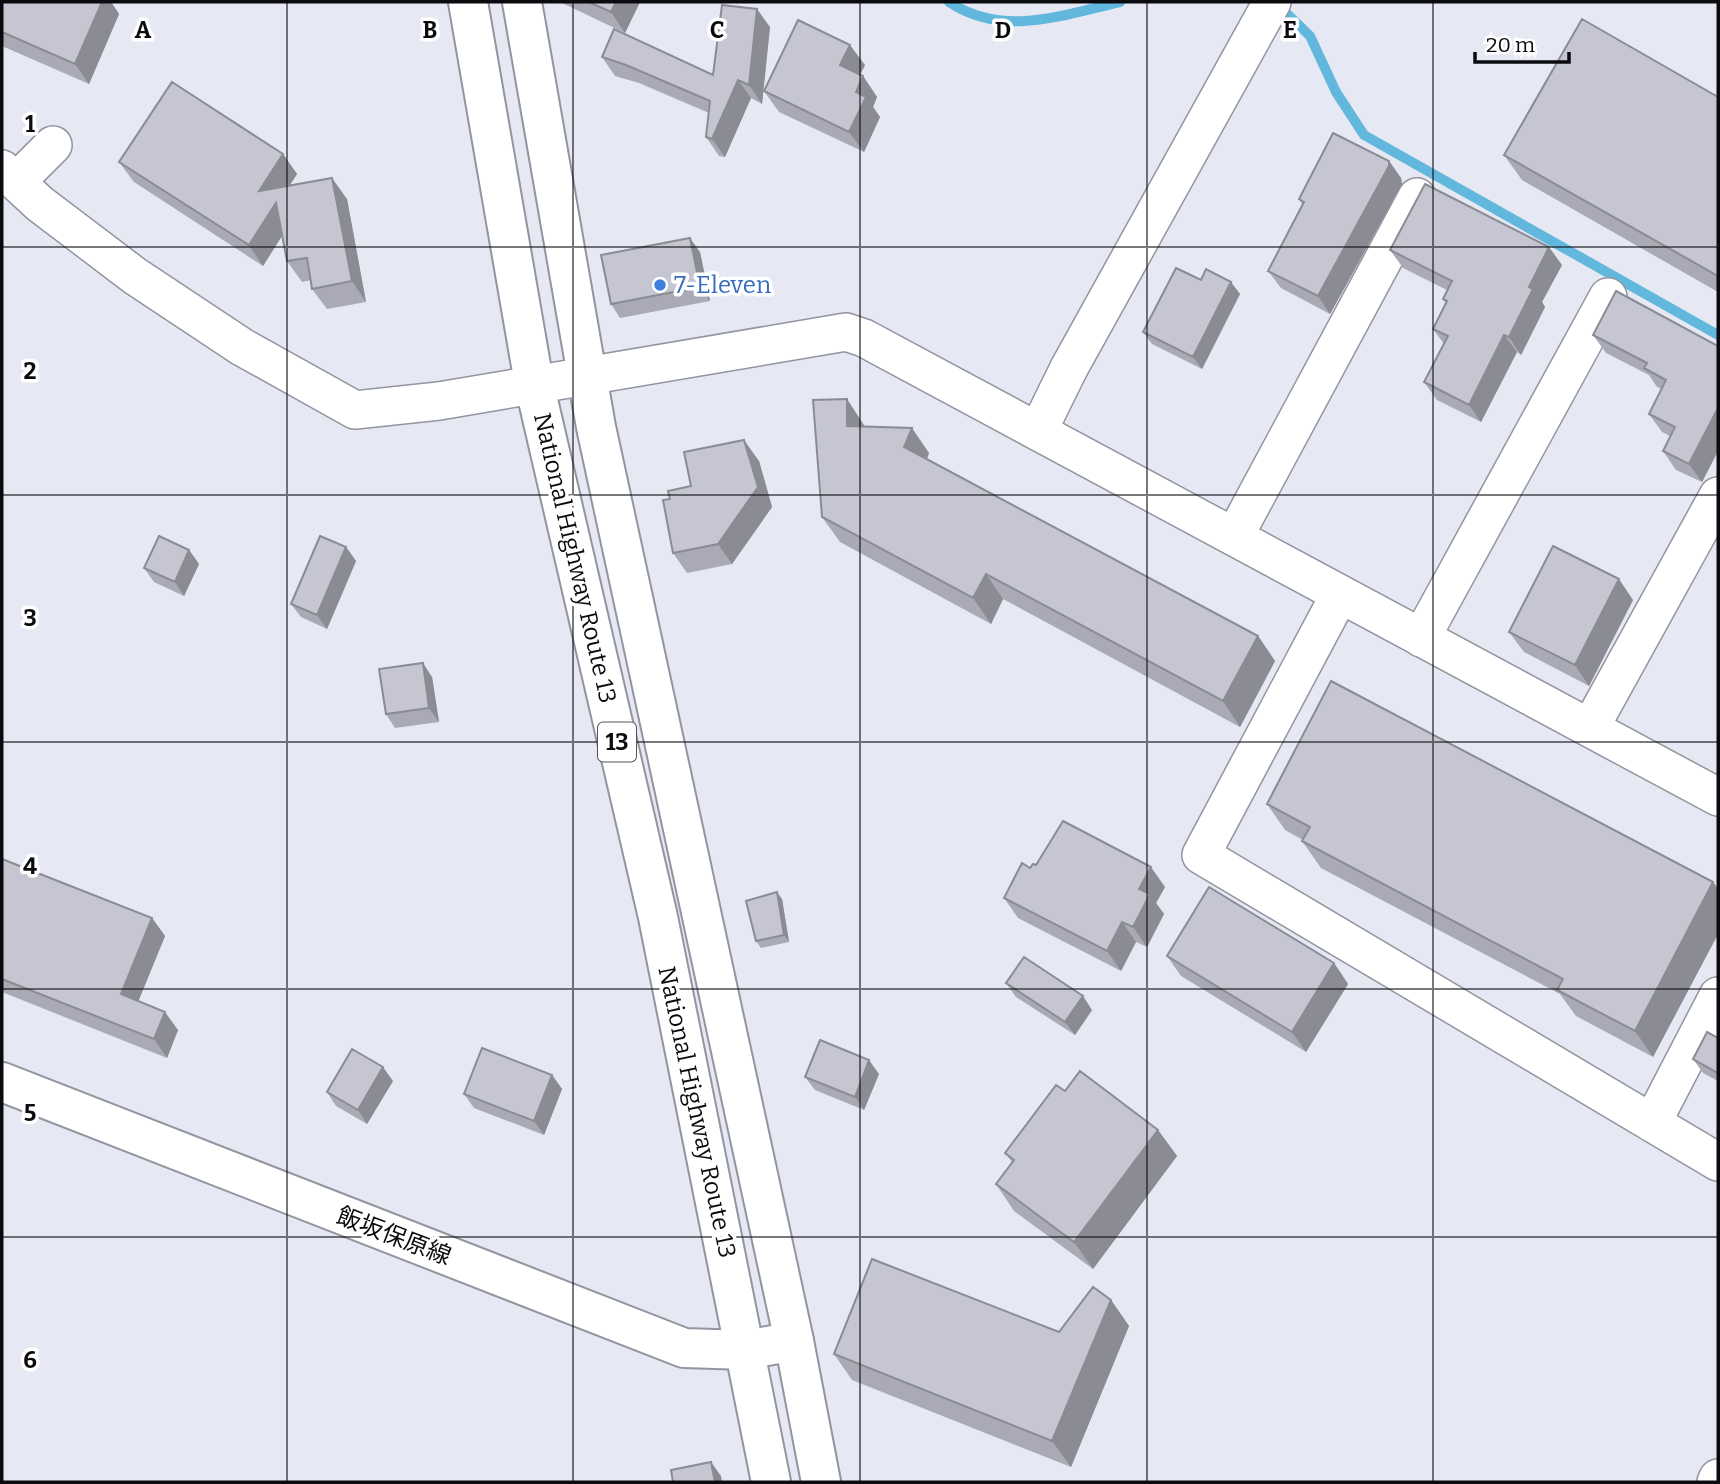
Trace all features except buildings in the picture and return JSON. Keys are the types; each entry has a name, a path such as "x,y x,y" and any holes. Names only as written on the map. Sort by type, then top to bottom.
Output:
{"main road":[{"name":"National Highway Route 13","path":"468,2 534,383 658,917 771,1482"},
{"name":"National Highway Route 13","path":"522,2 588,377 794,1341 821,1482"},
{"name":"飯坂保原線","path":"2,1082 684,1348 746,1350 794,1341"}],"street":[{"path":"1038,431 1069,368 1268,13"},
{"path":"53,145 9,176 135,276 242,347 355,410 439,401 846,332 864,338 1718,797"},
{"path":"1234,537 1417,197"},
{"path":"1421,638 1608,298"},
{"path":"1590,728 1718,496"},
{"path":"1340,594 1201,855 1718,1162"},
{"path":"1652,1123 1718,996"}],"waterway":[{"path":"949,2 970,13 1012,21 1055,17 1120,2"},
{"path":"1279,6 1310,36 1336,92 1364,135 1718,335"}],"place":[{"name":"7-Eleven","path":"660,285"}]}
